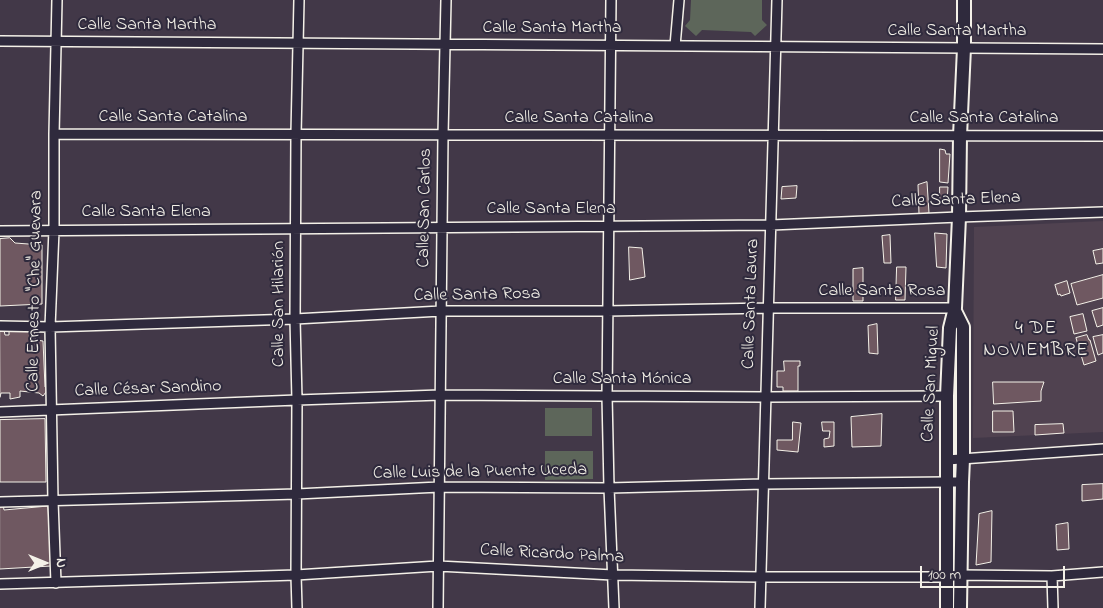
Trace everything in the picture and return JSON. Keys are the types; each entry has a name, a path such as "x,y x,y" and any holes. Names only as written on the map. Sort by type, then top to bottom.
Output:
{"street":[{"name":"Calle Ernesto \"Che\" Guevara","path":"56,583 50,327 54,230 57,0"},
{"name":"Calle San Hilarión","path":"297,608 295,319 298,0"},
{"name":"Calle San Carlos","path":"438,608 446,0"},
{"path":"611,0 607,396 614,608"},
{"path":"675,46 679,0"},
{"name":"Calle Santa Laura","path":"760,608 777,0"},
{"path":"955,310 964,0"},
{"name":"Calle Santa Martha","path":"0,41 1103,49"},
{"name":"Calle Santa Catalina","path":"54,134 1103,136"},
{"name":"Calle Santa Elena","path":"0,231 771,225 1103,212"},
{"name":"Calle Santa Rosa","path":"0,326 50,327 295,319 441,311 608,311 768,308 955,310"},
{"name":"Calle San Miguel","path":"947,608 947,396 950,328 955,310"},
{"name":"Calle San Miguel","path":"955,310 963,327 960,608"},
{"name":"Calle Santa Mónica","path":"297,400 440,395 766,398 947,396"},
{"name":"Calle César Sandino","path":"0,412 297,400"},
{"path":"947,460 1103,449"},
{"name":"Calle Luis de la Puente Uceda","path":"0,502 297,494 439,487 609,488 962,482"},
{"name":"Calle Ricardo Palma","path":"0,584 296,575 438,566 613,575 947,577 960,575 1052,576 1103,572"},
{"path":"1052,576 1053,608"}],"shaded area":[{"path":"1103,221 1103,432 973,438 974,227"}],"green space":[{"path":"691,0 762,0 762,20 767,25 755,36 751,32 702,30 696,36 685,26 690,20"},
{"path":"545,408 592,408 592,436 545,436"},
{"path":"545,451 593,451 593,479 545,480"}],"building":[{"path":"940,149 945,150 946,154 950,154 948,183 940,182"},
{"path":"927,182 929,213 919,214 918,185"},
{"path":"797,186 796,198 781,199 782,187"},
{"path":"940,187 948,187 947,201 940,202"},
{"path":"935,233 947,234 946,268 937,267"},
{"path":"890,235 891,263 884,263 882,236"},
{"path":"10,238 15,243 42,245 42,304 0,306 0,239"},
{"path":"629,247 642,248 645,277 630,280"},
{"path":"1103,249 1103,263 1096,264 1093,251"},
{"path":"897,267 906,267 905,300 896,300"},
{"path":"863,268 863,301 853,301 853,269"},
{"path":"1103,275 1103,298 1077,305 1071,284"},
{"path":"1067,281 1070,293 1058,295 1055,285"},
{"path":"1103,308 1103,325 1097,327 1092,311"},
{"path":"1083,314 1087,331 1074,334 1070,317"},
{"path":"877,324 878,354 869,353 868,326"},
{"path":"0,328 4,330 5,335 9,335 9,331 34,331 36,340 43,341 45,387 49,388 43,396 39,393 20,391 20,397 10,399 10,393 1,393 0,397"},
{"path":"1087,335 1096,361 1084,365 1076,338"},
{"path":"1103,335 1103,353 1098,355 1093,337"},
{"path":"784,361 800,361 800,366 798,366 798,391 783,391 783,387 777,387 777,371 784,371"},
{"path":"993,382 1044,382 1041,391 1041,401 994,404"},
{"path":"993,411 1013,411 1014,432 993,432"},
{"path":"882,414 881,446 852,447 851,417"},
{"path":"45,419 46,482 0,482 0,420"},
{"path":"793,422 801,423 798,452 777,450 777,440 792,440"},
{"path":"822,422 834,422 834,446 824,447 824,439 829,438 830,431 823,431"},
{"path":"1063,424 1064,433 1035,435 1035,425"},
{"path":"1103,484 1103,499 1082,501 1082,485"},
{"path":"0,504 3,504 4,510 48,506 51,566 0,569"},
{"path":"992,511 991,562 976,565 979,514"},
{"path":"1068,523 1069,549 1057,550 1056,525"}],"district":[{"name":"4 DE NOVIEMBRE","path":"1036,341"}]}
